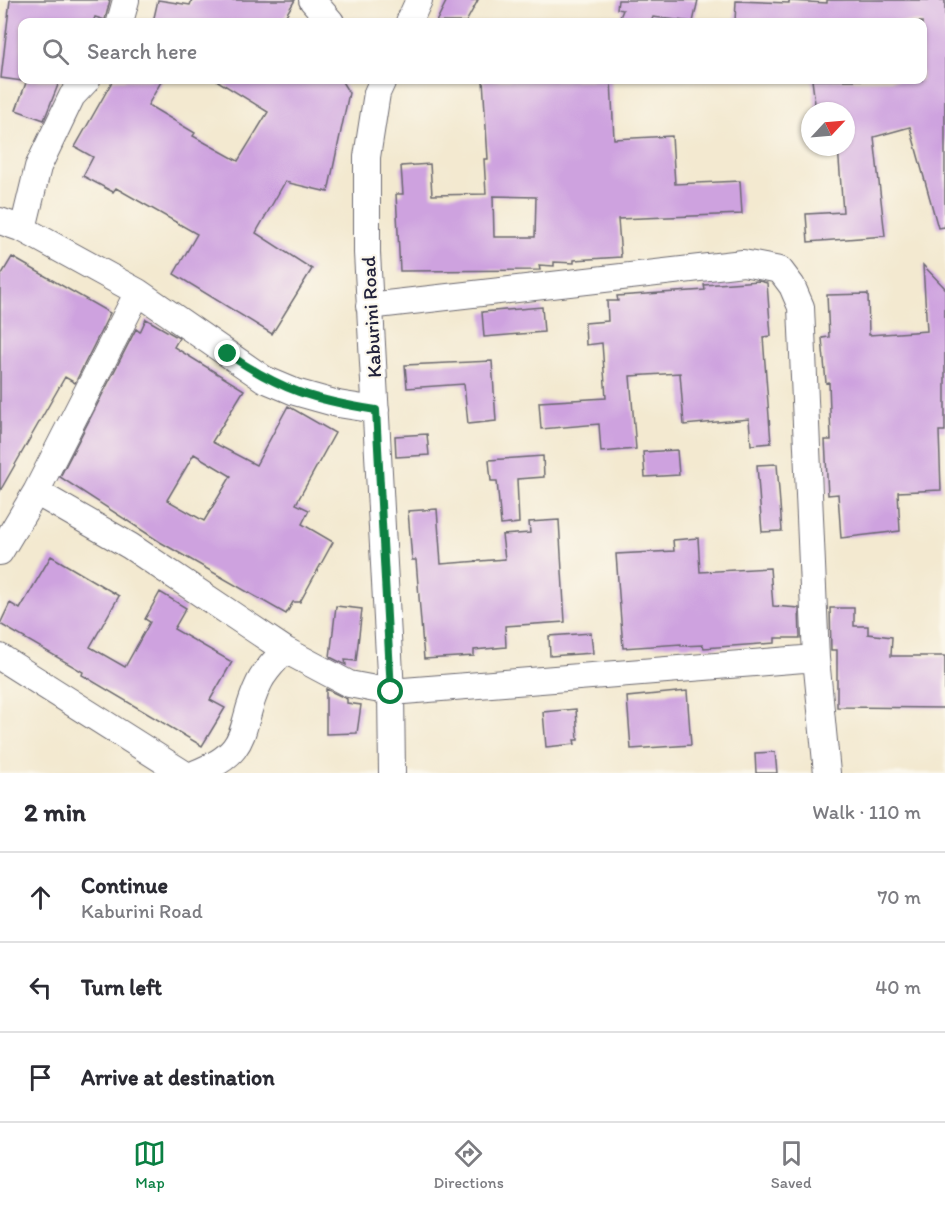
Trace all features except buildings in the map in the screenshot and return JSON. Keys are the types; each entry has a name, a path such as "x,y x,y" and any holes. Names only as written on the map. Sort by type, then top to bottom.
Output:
{"street":[{"path":"121,18 126,0"},
{"path":"411,18 419,0"},
{"path":"83,84 72,96 12,225 138,292 264,379 296,392 338,404 376,410"},
{"name":"Kaburini Road","path":"376,84 367,157 369,306 391,692 392,773"},
{"path":"369,306 743,263 780,270 792,286 801,307 816,658 827,773"},
{"path":"0,552 36,492 138,292"},
{"path":"36,492 130,546 285,650 349,684 391,692 816,658"},
{"path":"196,773 228,756 239,744 260,680 285,650"},
{"path":"0,657 183,773"}],"route":[{"path":"228,354 264,379 296,392 338,404 376,410 391,692"}]}
